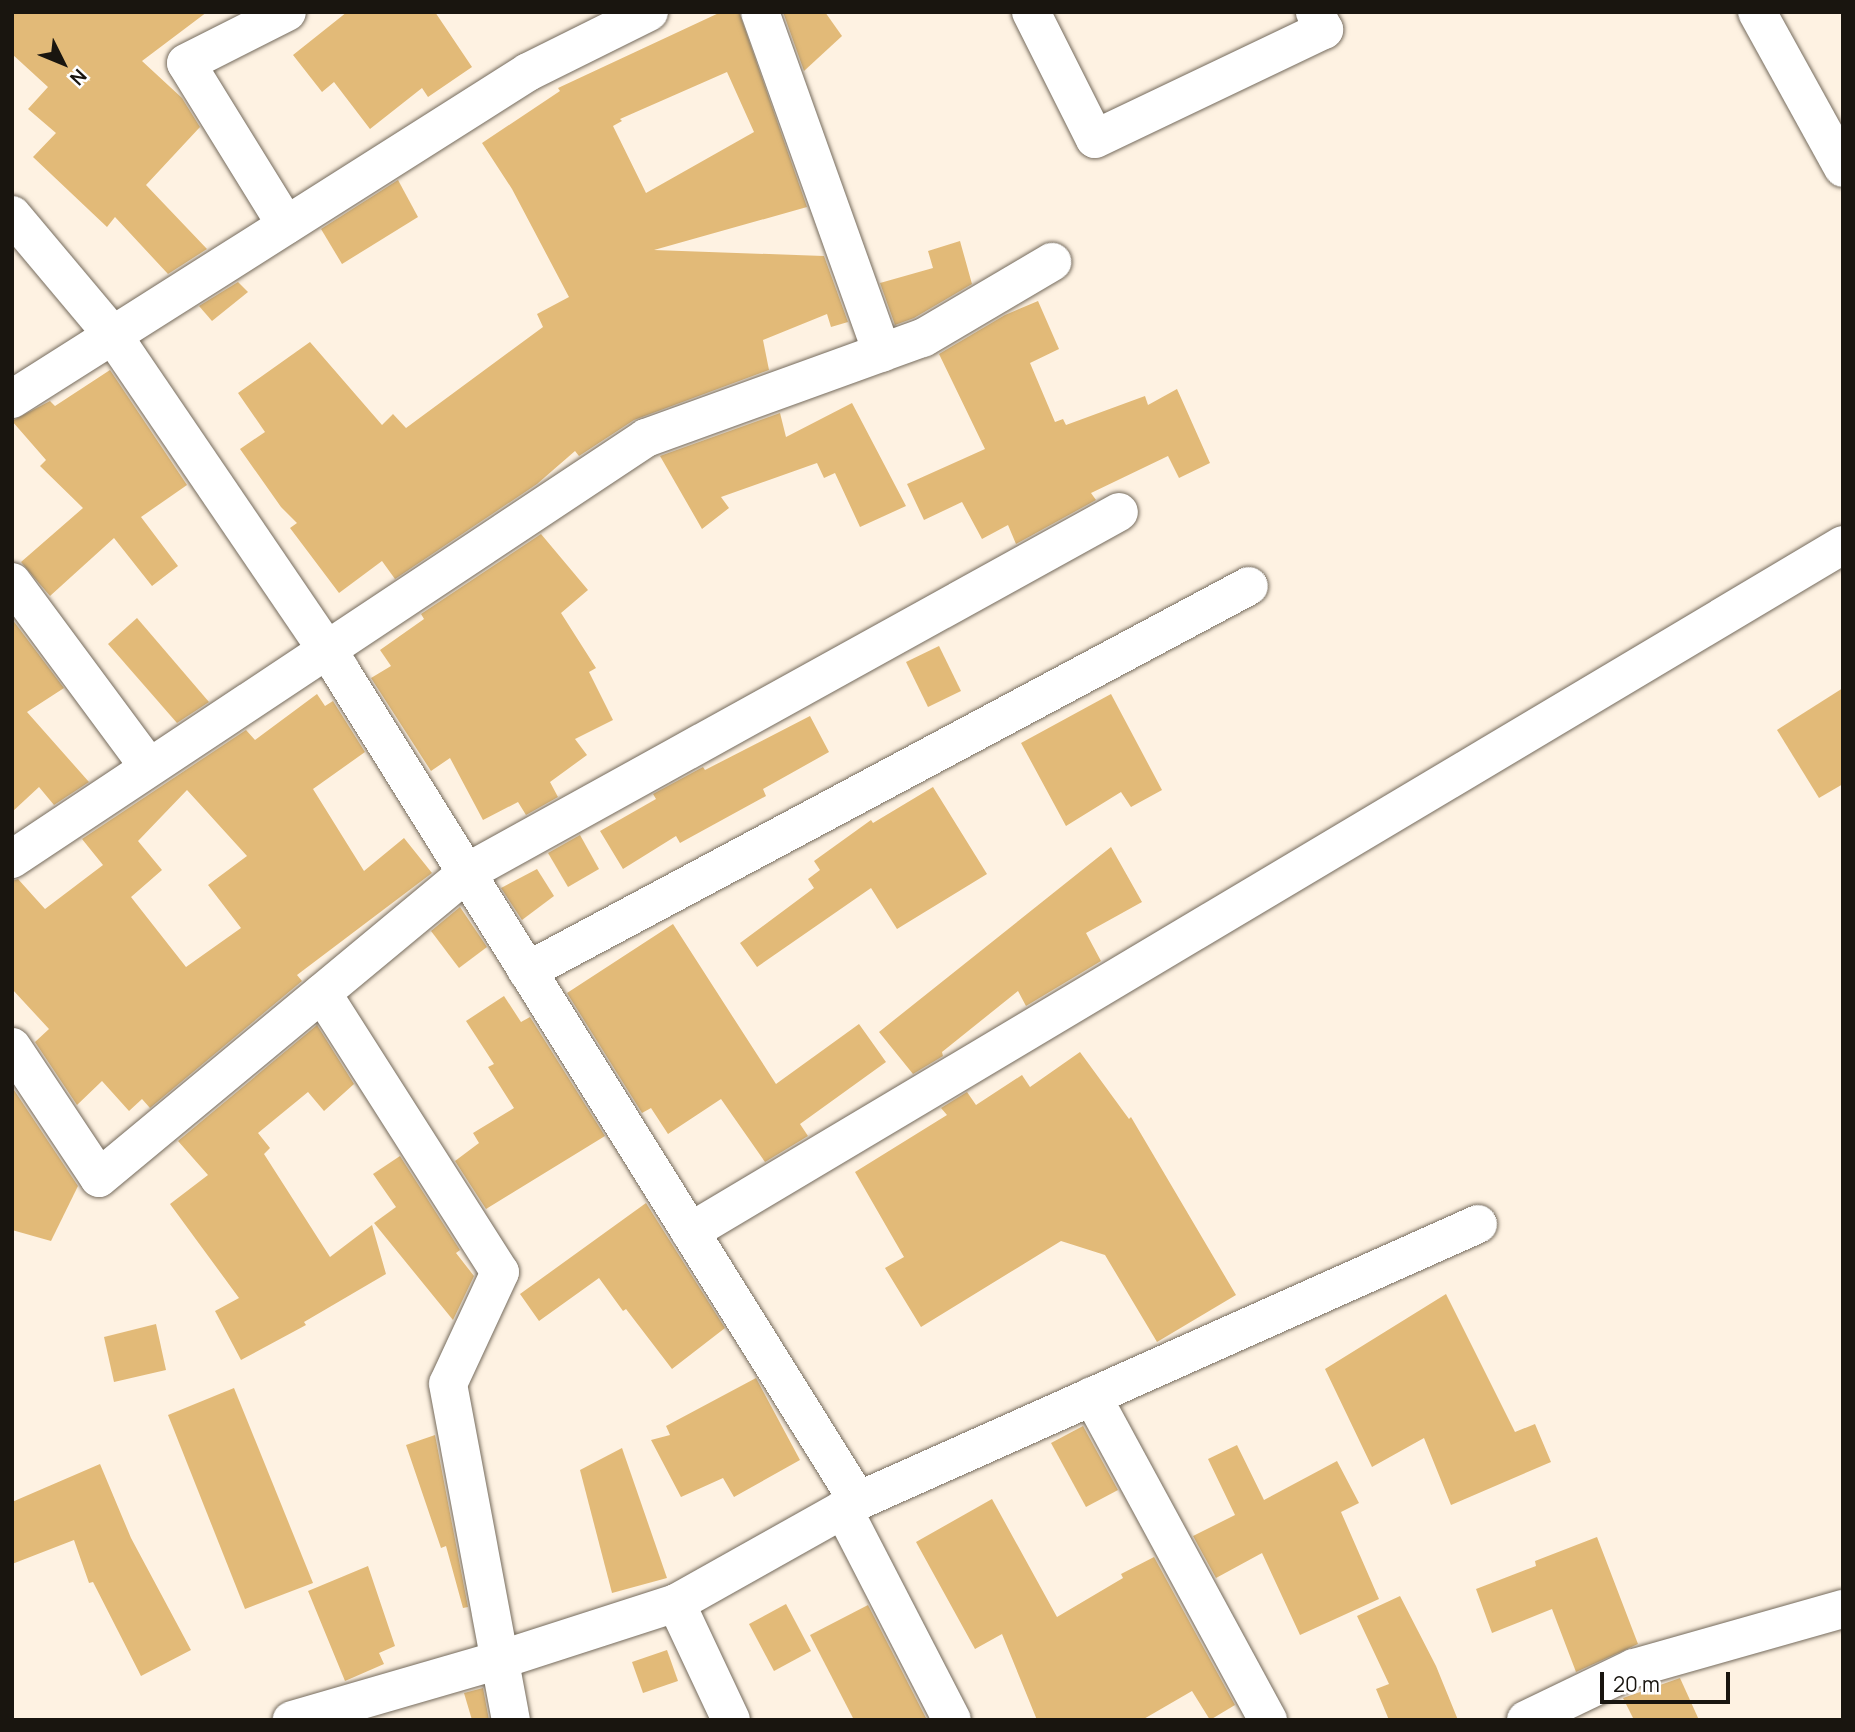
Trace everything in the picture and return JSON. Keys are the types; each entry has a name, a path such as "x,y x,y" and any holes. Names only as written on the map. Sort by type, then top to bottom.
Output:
{"street":[{"path":"286,225 186,63 287,12"},
{"path":"12,399 528,72 649,12"},
{"path":"760,12 882,353"},
{"path":"1031,12 1095,139 1324,30 1315,12"},
{"path":"1757,12 1831,118 1843,168"},
{"path":"12,215 112,334 326,649 466,873 690,1232 850,1505 952,1720"},
{"path":"12,859 646,438 923,338 1052,262"},
{"path":"12,1047 99,1178 466,873 1119,512"},
{"path":"690,1232 1843,545"},
{"path":"12,582 149,767"},
{"path":"527,971 1249,586"},
{"path":"322,993 500,1272 448,1384 511,1720"},
{"path":"292,1720 499,1660 676,1603 850,1505 1478,1224"},
{"path":"1092,1396 1268,1720"},
{"path":"676,1603 731,1720"},
{"path":"1526,1720 1634,1668 1843,1609"}],"building":[{"path":"12,12 207,12 142,61 182,98 200,127 146,185 207,249 168,274 115,217 107,227 33,157 56,133 28,109 48,87 12,54"},
{"path":"347,12 435,12 472,67 428,97 422,88 370,129 334,82 322,92 293,55"},
{"path":"721,12 739,12 807,207 654,250 824,256 848,322 831,327 827,314 763,340 769,370 634,420 579,456 575,451 537,484 395,579 382,561 339,593 290,528 297,523 281,507 240,449 265,432 238,393 310,342 382,425 393,414 406,428 543,327 537,314 569,297 512,189 482,143 560,91 558,88","holes":["727,72 754,132 646,193 613,126 622,121 620,119"]},
{"path":"783,12 825,12 842,36 804,71"},
{"path":"398,180 418,217 342,264 321,229"},
{"path":"960,241 972,284 914,318 895,325 880,283 933,268 928,251"},
{"path":"238,282 248,292 212,321 199,306"},
{"path":"1038,301 1059,349 1030,363 1055,422 1063,419 1066,425 1145,396 1148,405 1177,389 1210,463 1179,478 1168,456 1091,493 1096,500 1016,544 1008,525 982,539 962,502 924,520 907,484 985,449 939,354 1005,315"},
{"path":"110,370 187,485 141,517 178,566 152,586 114,538 50,596 21,562 83,508 40,466 46,460 12,421 50,401 55,406"},
{"path":"852,403 906,506 860,527 835,473 824,478 817,463 721,497 729,508 702,529 660,456 780,413 786,437"},
{"path":"541,534 588,590 561,613 596,668 589,672 613,720 575,739 587,755 550,782 558,797 526,815 518,802 483,820 450,758 431,771 371,678 391,666 380,650 424,619 421,614"},
{"path":"137,618 209,702 177,723 108,644"},
{"path":"12,619 64,688 27,712 89,782 54,805 39,787 12,812"},
{"path":"939,646 961,691 928,707 906,662"},
{"path":"1843,688 1843,784 1819,798 1777,730"},
{"path":"317,694 325,706 333,701 365,752 313,789 364,871 404,838 432,873 297,975 302,981 150,1108 142,1099 129,1111 102,1081 77,1105 35,1042 49,1029 12,989 12,881 18,879 45,909 103,865 82,839 246,730 255,740","holes":["187,790 247,856 208,885 241,928 186,967 131,897 162,870 138,841"]},
{"path":"1111,694 1162,790 1131,807 1121,792 1066,826 1021,743"},
{"path":"810,716 829,752 763,789 766,796 680,843 676,836 623,869 600,831 656,799 653,794"},
{"path":"933,787 987,874 897,929 871,888 757,967 740,943 814,888 808,879 820,870 814,861 871,820 873,823"},
{"path":"580,835 599,869 568,887 548,853"},
{"path":"1111,847 1142,902 1086,933 1101,961 1026,1006 1018,991 942,1052 943,1056 913,1074 879,1032"},
{"path":"537,869 554,896 522,920 501,888"},
{"path":"460,907 487,947 459,968 431,931"},
{"path":"673,924 776,1084 859,1024 886,1062 800,1124 808,1136 765,1162 721,1099 668,1134 651,1108 642,1113 567,993"},
{"path":"504,996 521,1022 530,1017 605,1136 486,1209 455,1161 479,1143 473,1133 514,1108 488,1067 494,1064 466,1021"},
{"path":"317,1025 354,1084 324,1111 308,1092 258,1133 270,1148 264,1154 330,1257 372,1225 386,1274 304,1322 306,1325 241,1360 215,1311 239,1298 170,1204 208,1175 178,1141"},
{"path":"1080,1052 1129,1119 1131,1117 1236,1295 1157,1342 1105,1255 1061,1241 921,1327 885,1268 904,1257 855,1172 947,1115 941,1108 967,1092 976,1105 1022,1075 1030,1087"},
{"path":"12,1087 78,1186 51,1241 12,1230"},
{"path":"400,1156 460,1250 456,1253 474,1276 453,1320 374,1223 396,1207 373,1174"},
{"path":"646,1203 725,1328 672,1369 599,1278 539,1321 520,1294"},
{"path":"1446,1294 1515,1432 1535,1424 1551,1462 1451,1505 1424,1438 1372,1467 1325,1369"},
{"path":"156,1324 166,1370 114,1382 104,1337"},
{"path":"756,1378 800,1460 734,1497 723,1478 681,1497 651,1440 670,1435 666,1426"},
{"path":"234,1388 313,1583 245,1609 168,1415"},
{"path":"1083,1426 1118,1490 1086,1507 1051,1443"},
{"path":"435,1435 468,1607 463,1608 446,1546 441,1548 406,1445"},
{"path":"1237,1445 1264,1500 1337,1461 1359,1503 1341,1512 1379,1599 1300,1635 1262,1553 1216,1578 1193,1536 1235,1515 1208,1459"},
{"path":"622,1448 667,1578 612,1593 580,1470"},
{"path":"100,1464 131,1538 191,1650 141,1676 93,1582 89,1583 74,1540 12,1564 12,1502"},
{"path":"992,1499 1057,1617 1123,1578 1121,1574 1154,1557 1235,1705 1210,1720 1192,1691 1142,1720 1037,1720 1002,1634 975,1649 916,1542"},
{"path":"1597,1537 1638,1644 1576,1672 1552,1609 1492,1633 1476,1589 1536,1566 1535,1561"},
{"path":"368,1566 395,1646 379,1653 384,1664 345,1681 308,1591"},
{"path":"1400,1596 1436,1666 1458,1720 1389,1720 1376,1689 1389,1684 1357,1616"},
{"path":"786,1604 811,1651 774,1671 749,1624"},
{"path":"868,1605 927,1720 854,1720 810,1635"},
{"path":"667,1650 678,1681 643,1693 632,1662"},
{"path":"1680,1678 1699,1720 1634,1720 1623,1698"},
{"path":"483,1688 489,1720 472,1720 464,1693"}]}
